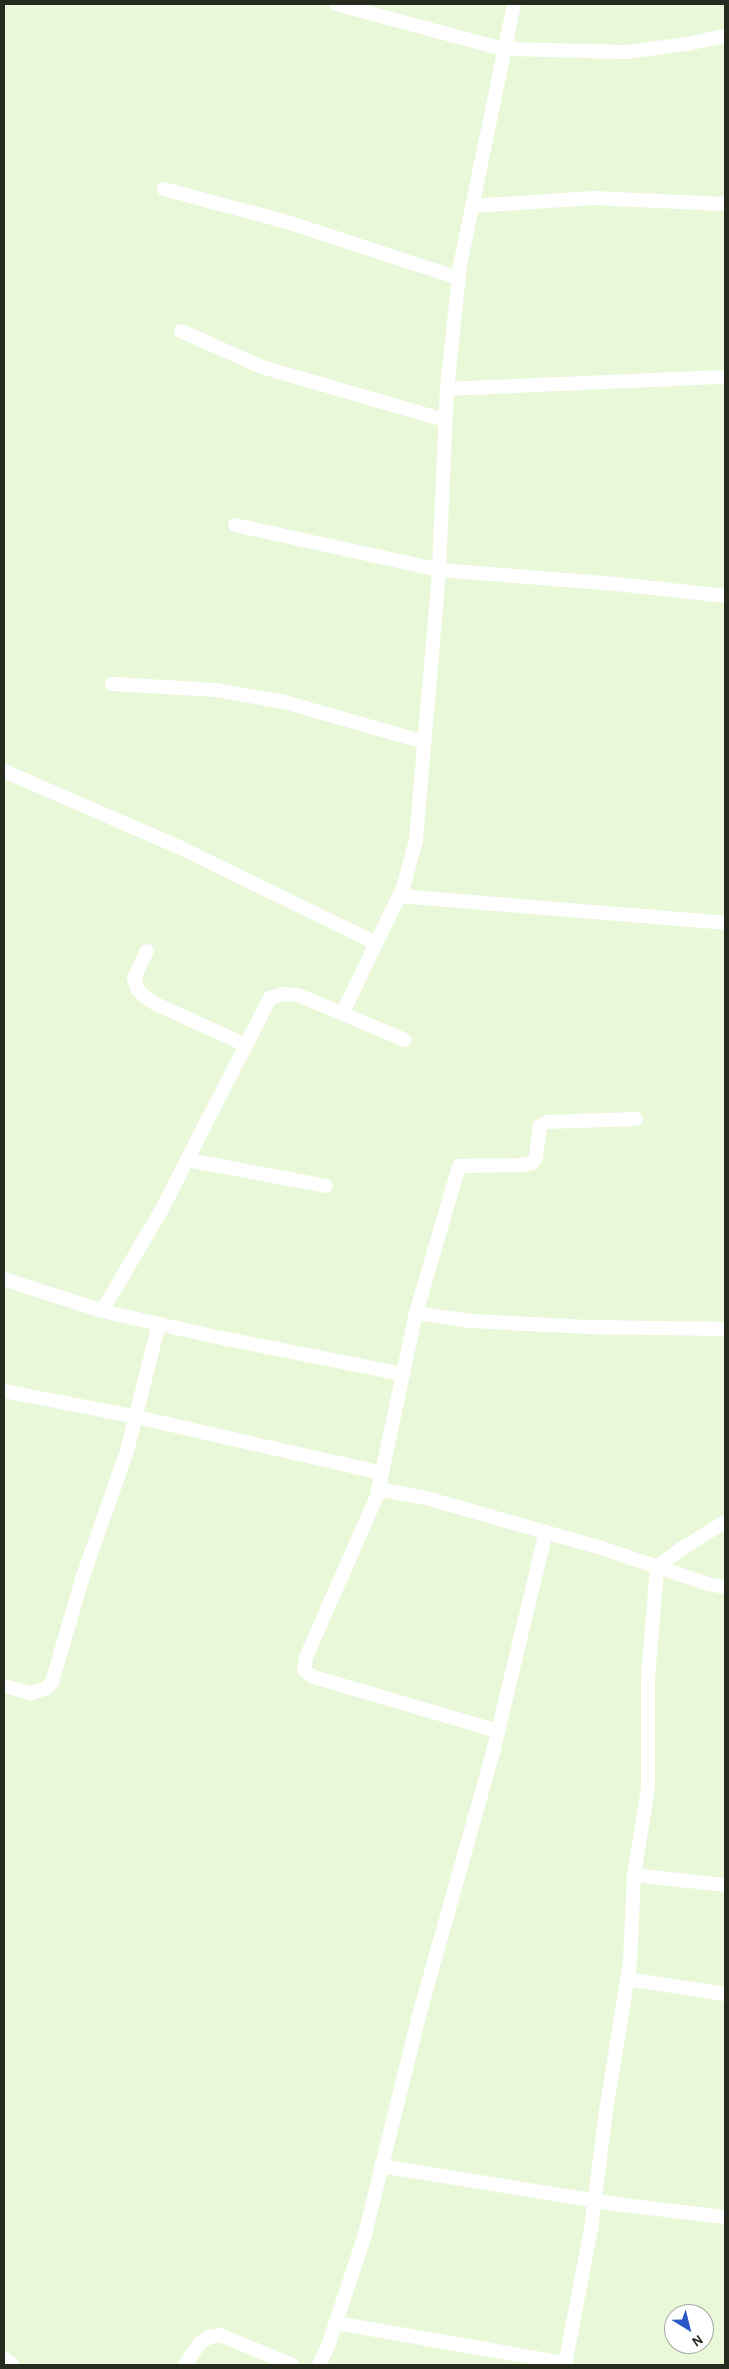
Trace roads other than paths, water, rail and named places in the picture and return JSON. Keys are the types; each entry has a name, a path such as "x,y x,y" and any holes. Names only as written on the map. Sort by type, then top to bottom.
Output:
{"street":[{"path":"336,4 503,50 626,52 687,44 725,36"},
{"path":"342,1014 399,896 416,840 438,570 447,389 458,278 503,50 514,4"},
{"path":"164,189 287,222 458,278"},
{"path":"473,206 593,198 725,204"},
{"path":"181,331 262,367 446,420"},
{"path":"447,389 725,377"},
{"path":"235,525 438,570 616,584 725,596"},
{"path":"112,684 216,690 284,702 424,742"},
{"path":"4,771 183,849 376,943"},
{"path":"399,896 725,922"},
{"path":"147,951 134,978 138,990 144,996 156,1004 246,1045"},
{"path":"102,1311 162,1209 266,1003 276,995 298,994 405,1040"},
{"path":"498,1730 313,1677 304,1670 306,1658 378,1490 416,1313 459,1166 522,1165 532,1163 536,1157 540,1126 547,1122 636,1119"},
{"path":"188,1160 326,1186"},
{"path":"4,1279 102,1311 403,1374"},
{"path":"416,1313 480,1322 588,1327 725,1329"},
{"path":"4,1686 31,1693 45,1690 52,1682 83,1576 116,1485 136,1417 159,1324"},
{"path":"4,1391 136,1417 382,1473"},
{"path":"378,1490 426,1498 546,1532 708,1584 725,1587"},
{"path":"336,2324 566,2364 595,2200 627,1979 634,1875 648,1789 648,1677 657,1567 681,1549 725,1522"},
{"path":"319,2365 336,2324 364,2238 418,2019 498,1730 546,1532"},
{"path":"634,1875 725,1885"},
{"path":"627,1979 725,1994"},
{"path":"381,2166 595,2200 725,2217"},
{"path":"185,2365 200,2343 208,2336 220,2335 292,2365"},
{"path":"4,2358 13,2365"}]}
